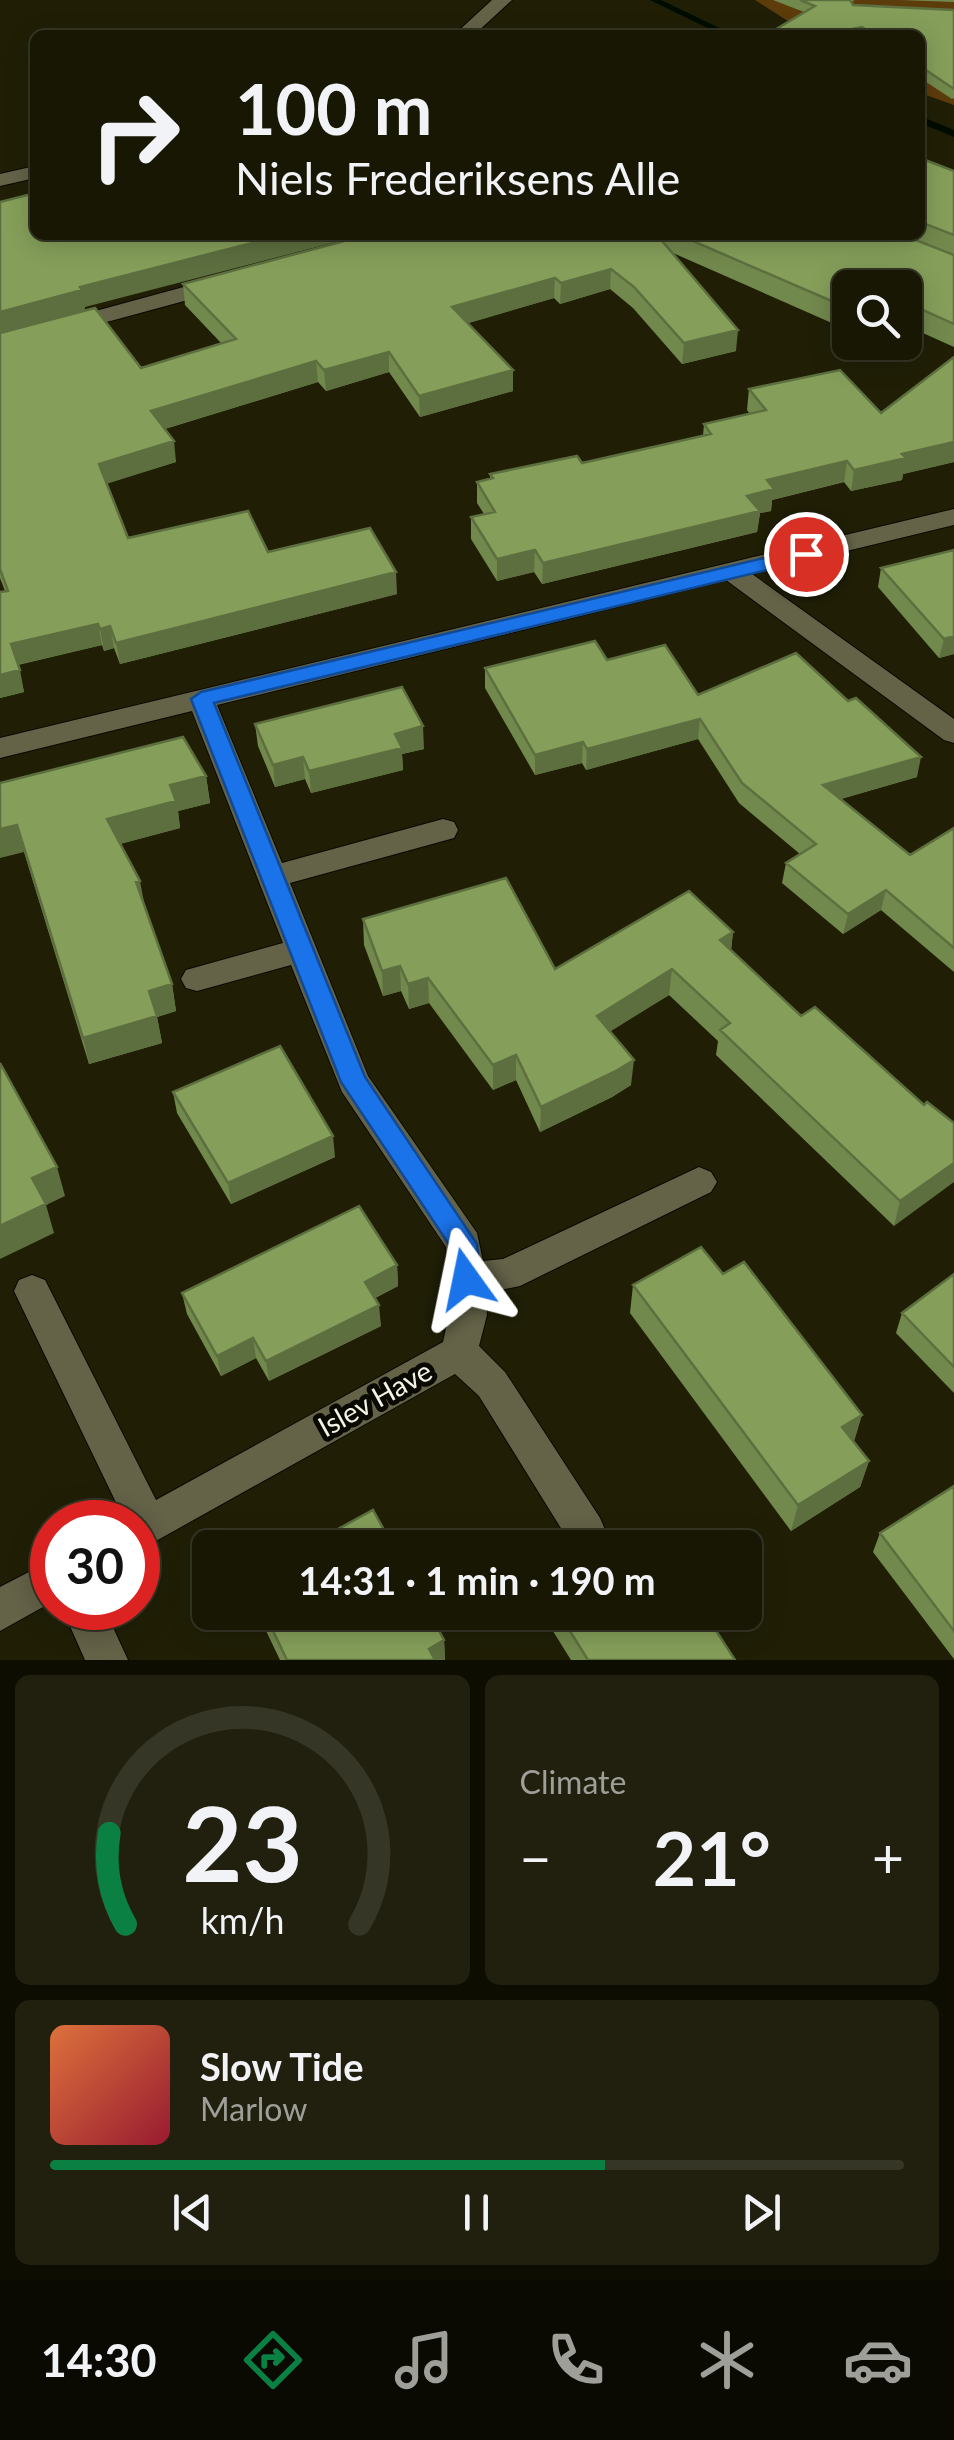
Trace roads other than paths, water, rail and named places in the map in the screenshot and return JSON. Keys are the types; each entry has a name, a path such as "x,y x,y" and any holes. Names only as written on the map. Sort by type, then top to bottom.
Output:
{"street":[{"path":"469,30 504,0"},
{"path":"0,180 30,173"},
{"path":"0,344 249,276"},
{"path":"0,748 954,517"},
{"path":"733,573 954,733"},
{"name":"Islev Have","path":"160,1520 459,1352 468,1314 464,1244 354,1082 201,699"},
{"path":"272,877 443,830"},
{"path":"196,979 302,950"},
{"path":"466,1279 506,1276 699,1182"},
{"path":"32,1291 129,1500"},
{"path":"459,1352 492,1384 585,1530"},
{"path":"0,1610 30,1593"},
{"path":"93,1630 107,1660"}],"waterway":[{"path":"654,0 718,30"},
{"path":"925,121 954,134"}]}
